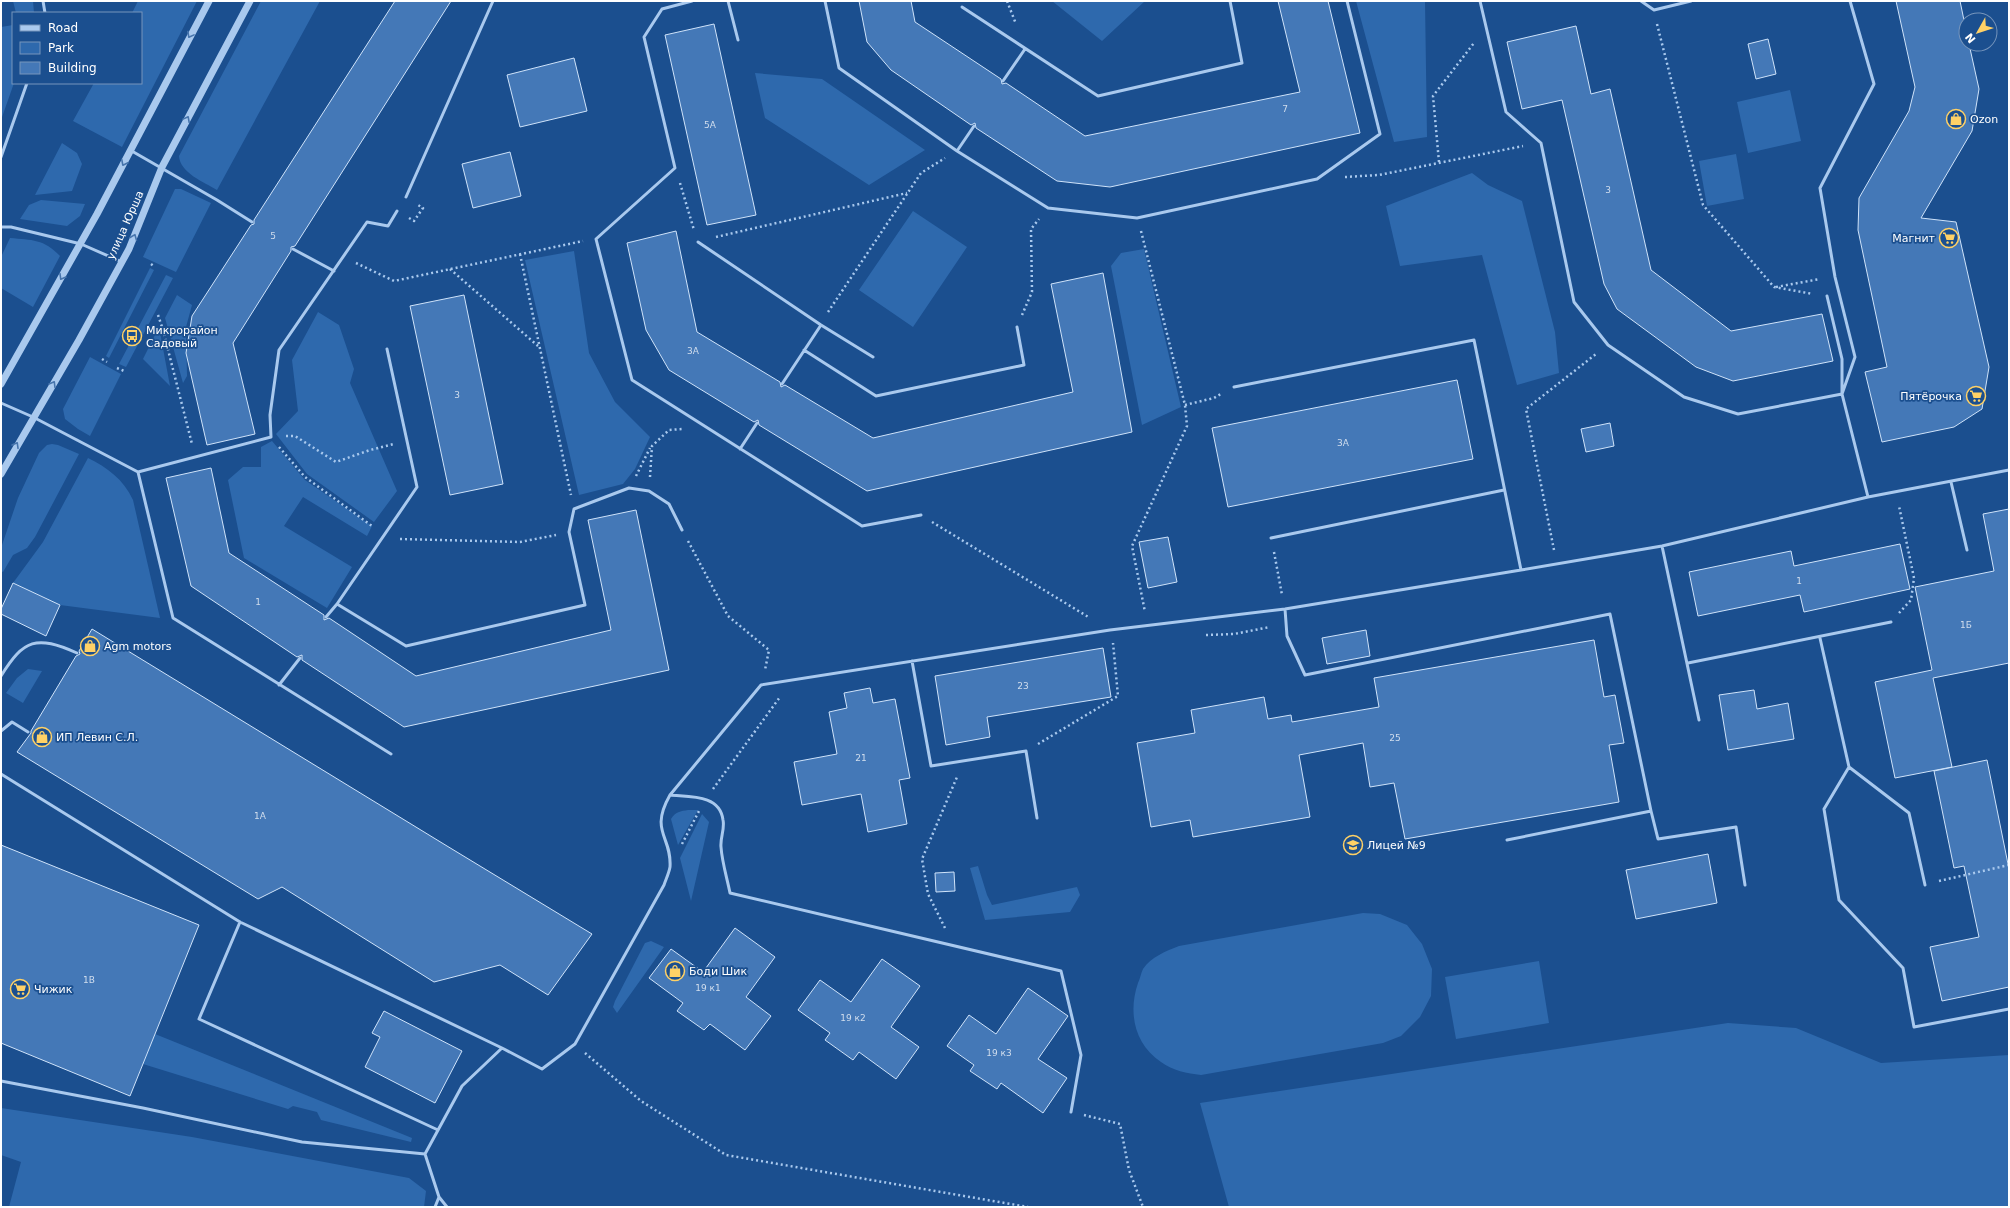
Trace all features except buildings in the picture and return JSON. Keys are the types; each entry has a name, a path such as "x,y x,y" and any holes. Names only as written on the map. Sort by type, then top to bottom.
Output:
{"street":[{"path":"1,384 81,244 209,1"},
{"name":"улица Юрша","path":"1,474 79,340 129,249 162,167 250,1"}],"lane":[{"path":"43,1 45,12"},
{"path":"406,197 493,1"},
{"path":"692,1 662,9 644,38 675,168 596,239 632,380 862,526 921,515"},
{"path":"728,1 738,40"},
{"path":"825,1 839,68 957,151 1048,208 1137,218 1317,179 1380,134 1347,1"},
{"path":"962,7 1098,96 1242,63 1230,1"},
{"path":"1480,1 1506,112 1541,143 1574,302 1608,345 1684,397 1738,414 1842,394"},
{"path":"1641,1 1654,10 1691,1"},
{"path":"1842,394 1855,357 1835,277 1820,188 1874,84 1850,1"},
{"path":"1003,81 1025,49"},
{"path":"1,157 27,84"},
{"path":"957,151 974,126"},
{"path":"130,150 162,167 252,222"},
{"path":"1,403 33,417 138,472 196,458 271,437 270,415 279,350 366,222 388,226 397,211"},
{"path":"1,227 11,227 81,244 122,262"},
{"path":"698,242 820,324 873,357"},
{"path":"293,249 334,270"},
{"path":"1827,296 1842,359 1842,394 1868,497"},
{"path":"782,384 820,324"},
{"path":"804,350 876,396 1024,365 1017,327"},
{"path":"1234,386 1474,340 1521,570"},
{"path":"326,617 417,487 387,350"},
{"path":"740,449 756,423"},
{"path":"1,774 240,922 502,1048 542,1069 575,1044 664,885 670,868 668,852 660,823 664,806 670,795 761,685 1110,630 1285,609 1662,546 1868,497 2009,470"},
{"path":"138,472 173,618 391,754"},
{"path":"1951,482 1967,550"},
{"path":"336,604 406,646 585,605 569,532 574,509 629,488 649,491 669,504 682,530"},
{"path":"1271,538 1504,490"},
{"path":"1662,546 1688,663 1698,720"},
{"path":"1285,609 1287,636 1305,675 1610,614 1650,811 1658,839 1736,827 1745,886"},
{"path":"1688,663 1820,638 1891,622"},
{"path":"1820,638 1849,767 1910,813 1924,885"},
{"path":"1,676 18,652 24,647 36,642 61,646 77,653"},
{"path":"279,685 300,658"},
{"path":"912,661 931,766 1026,751 1037,818"},
{"path":"1,731 12,722 28,732"},
{"path":"1849,767 1824,808 1839,900 1903,968 1914,1027 2009,1009"},
{"path":"670,795 712,801 722,813 724,820 721,846 730,893 1061,971 1081,1054 1071,1112"},
{"path":"1506,840 1650,811"},
{"path":"240,922 199,1018 438,1130"},
{"path":"447,1207 439,1197 425,1154 462,1086 502,1048"},
{"path":"1,1081 143,1108 302,1142 425,1154"},
{"path":"435,1207 439,1197"}],"path":[{"path":"1654,10 1703,205 1774,287 1827,296"},
{"path":"1439,162 1434,96 1486,28"},
{"path":"1317,179 1379,175 1541,143"},
{"path":"820,324 906,193 921,173 957,151"},
{"path":"675,168 698,242 906,193"},
{"path":"1017,327 1032,292 1031,229 1048,208"},
{"path":"1137,218 1185,405 1187,426 1132,546 1147,625"},
{"path":"359,265 394,281 596,239"},
{"path":"520,254 574,509"},
{"path":"151,264 155,267"},
{"path":"449,269 539,346"},
{"path":"1774,287 1835,277"},
{"path":"158,315 196,458"},
{"path":"1557,564 1526,409 1608,345"},
{"path":"102,359 107,362"},
{"path":"117,368 124,371"},
{"path":"1185,405 1214,398"},
{"path":"629,488 652,446 669,430 704,426"},
{"path":"271,437 295,436 336,462 370,450 408,441"},
{"path":"649,491 652,446"},
{"path":"1891,622 1911,600 1914,578 1896,492"},
{"path":"921,515 1110,630 1118,696 1026,751"},
{"path":"682,530 728,616 769,650 761,685"},
{"path":"1271,538 1285,609"},
{"path":"954,946 928,894 922,859 963,761"},
{"path":"1924,885 2009,865"},
{"path":"575,1044 641,1101 726,1155 1028,1207"},
{"path":"1071,1112 1120,1124 1129,1170 1142,1207"}],"green space":[{"path":"13,1 33,1 34,12 16,12"},
{"path":"138,1 197,1 122,147 73,121 93,84 142,84 142,12 132,12"},
{"path":"261,1 320,1 217,190 188,172 180,162 179,156"},
{"path":"1052,1 1145,1 1102,41"},
{"path":"1356,1 1425,1 1427,137 1394,142"},
{"path":"12,25 12,84 14,84 1,120 1,27"},
{"path":"755,73 822,79 925,150 869,185 765,118"},
{"path":"1790,90 1801,141 1748,153 1737,102"},
{"path":"62,143 77,153 82,164 72,191 35,195"},
{"path":"1736,154 1744,199 1707,206 1699,161"},
{"path":"1472,173 1488,185 1522,201 1555,332 1559,373 1517,385 1482,255 1400,266 1386,206"},
{"path":"175,189 181,189 211,203 176,272 143,257"},
{"path":"41,200 85,204 80,216 67,226 20,219 29,205"},
{"path":"913,211 967,247 913,327 859,290"},
{"path":"10,238 43,243 49,246 60,256 33,307 1,288 1,257"},
{"path":"1144,249 1181,407 1142,425 1111,266 1121,253"},
{"path":"574,251 589,353 615,402 650,437 635,469 623,484 579,495 525,260"},
{"path":"150,268 154,270 109,358 106,356"},
{"path":"166,275 173,278 126,367 119,364"},
{"path":"177,295 192,305 186,327 187,376 183,383 165,318"},
{"path":"318,312 339,325 354,369 350,383 397,491 374,522 307,474 276,434 298,411 292,360"},
{"path":"159,327 170,386 143,359"},
{"path":"90,357 121,374 90,436 65,419 63,409"},
{"path":"272,441 305,480 372,526 367,536 303,497 284,526 352,567 327,608 244,558 228,480 243,467 261,467 261,447"},
{"path":"52,444 79,454 35,537 27,548 13,555 3,572 1,571 1,548 18,498 39,453 47,445"},
{"path":"88,458 108,470 120,480 133,500 160,618 60,605 13,583 43,542"},
{"path":"28,669 42,671 23,703 6,693 17,678"},
{"path":"688,810 698,810 678,845 671,819 676,813"},
{"path":"702,814 709,822 691,901 680,858"},
{"path":"978,866 987,895 992,905 1077,887 1080,895 1070,912 985,920 970,868"},
{"path":"1363,913 1380,914 1407,925 1422,944 1432,969 1431,996 1420,1017 1401,1036 1383,1043 1201,1075 1170,1068 1152,1055 1139,1037 1134,1016 1135,994 1143,969 1150,961 1159,955 1179,946"},
{"path":"651,941 664,947 617,1013 613,1007 615,1001 645,943"},
{"path":"1539,961 1549,1023 1456,1039 1445,977"},
{"path":"1728,1023 1796,1028 1881,1063 2009,1055 2009,1207 1229,1207 1200,1103"},
{"path":"155,1034 412,1138 411,1142 321,1120 317,1112 293,1106 288,1109 143,1064"},
{"path":"1,1108 192,1137 409,1178 426,1191 424,1207 9,1207 21,1162 1,1155"}],"place":[{"name":"Ozon","path":"1956,119"},
{"name":"Магнит","path":"1949,238"},
{"name":"Микрорайон Садовый","path":"132,336"},
{"name":"Пятёрочка","path":"1976,396"},
{"name":"Agm motors","path":"90,646"},
{"name":"ИП Левин С.Л.","path":"42,737"},
{"name":"Лицей №9","path":"1353,845"},
{"name":"Боди Шик","path":"675,971"},
{"name":"Чижик","path":"20,989"}]}
